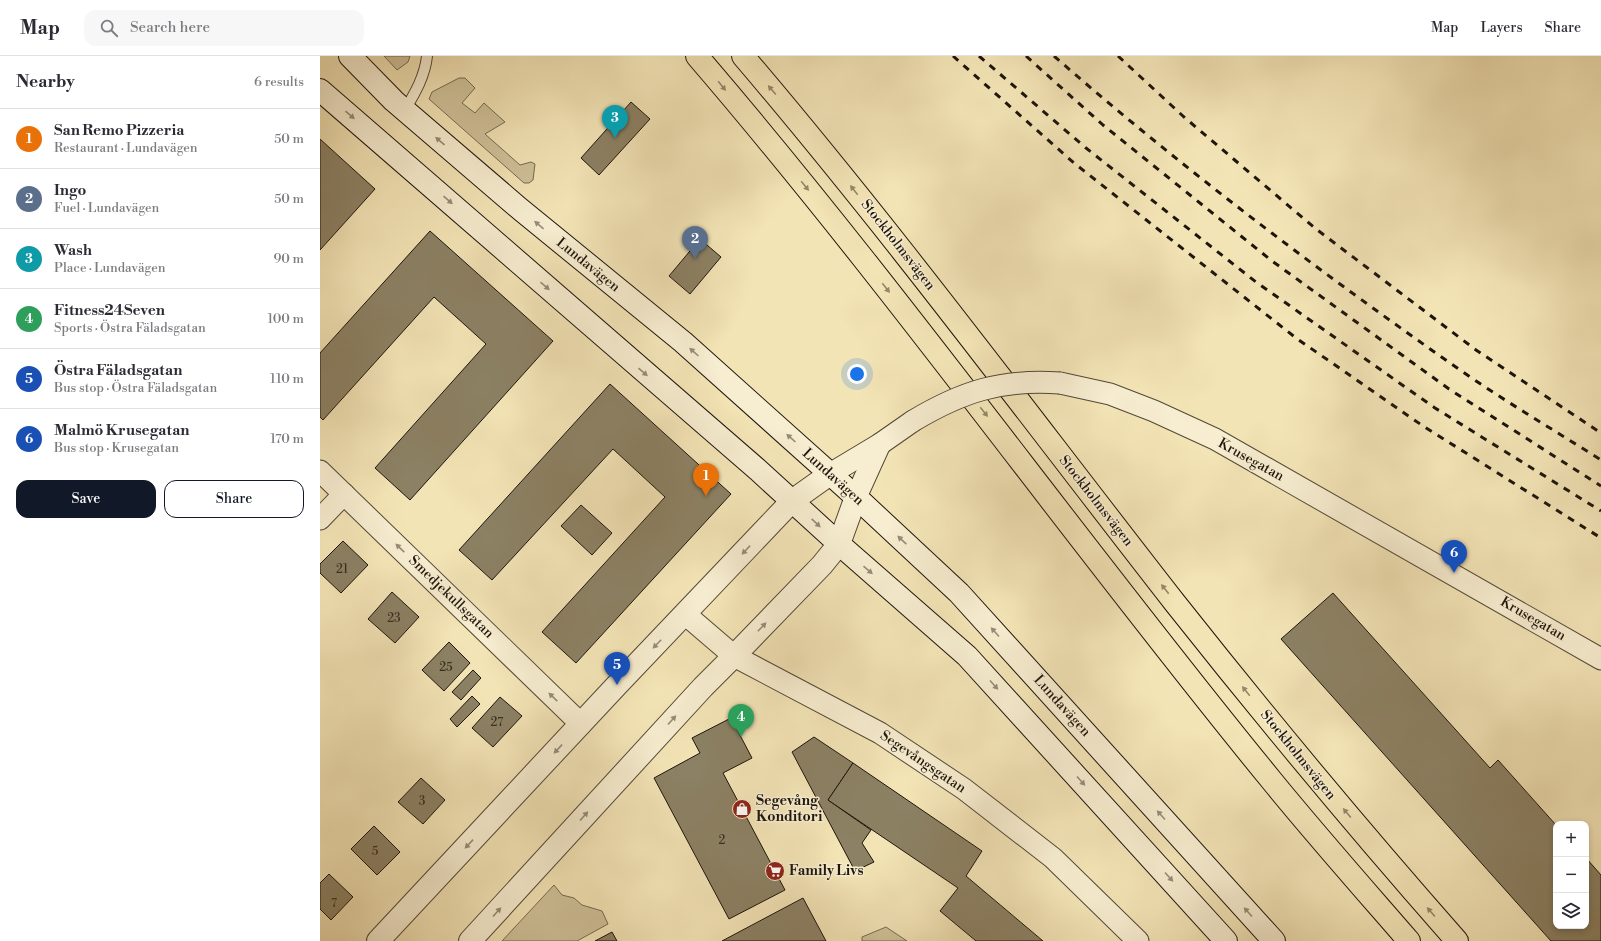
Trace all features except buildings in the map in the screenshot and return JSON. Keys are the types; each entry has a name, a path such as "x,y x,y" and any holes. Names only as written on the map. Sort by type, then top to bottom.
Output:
{"highway":[{"path":"697,56 887,289 1154,633 1272,781 1409,941"},
{"name":"Stockholmsvägen","path":"743,56 840,172 1178,606 1304,762 1398,874 1457,941"}],"main road":[{"name":"Lundavägen","path":"350,56 405,110 520,209 683,342 856,497 959,593 1274,941"},
{"path":"320,90 792,501 967,656 1226,941"},
{"path":"378,941 792,501 830,474"},
{"path":"470,941 698,692 822,565 839,544 856,497"}],"street":[{"name":"Krusegatan","path":"830,474 880,444 913,421 955,399 987,387 1017,382 1060,383 1110,394 1154,411 1215,439 1601,658"},
{"path":"856,497 880,444"},
{"name":"Smedjekullsgatan","path":"320,471 581,724"},
{"path":"320,519 344,494"},
{"name":"Segevångsgatan","path":"685,614 734,656 880,733 964,789 1053,858 1138,941"}],"lane":[{"path":"405,110 416,92 426,66 427,56"}],"shaded area":[{"path":"384,56 410,56 408,62 397,70"},
{"path":"459,78 465,78 475,88 462,103 475,113 484,103 505,122 485,134 520,165 531,162 535,164 533,180 529,183 524,183 429,99 432,92"},
{"path":"554,885 562,895 574,898 582,905 602,911 608,924 577,941 502,941"},
{"path":"886,927 907,941 862,941 862,937"}],"railway":[{"path":"953,56 1074,163 1296,338 1423,426 1601,538"},
{"path":"979,56 1086,148 1256,282 1435,408 1601,511"},
{"path":"1026,56 1103,125 1272,261 1449,389 1601,486"},
{"path":"1054,56 1152,139 1253,219 1304,257 1477,382 1601,460"},
{"path":"1118,56 1184,117 1316,229 1476,350 1601,433"}],"place":[{"name":"Wash","path":"615,138"},
{"name":"Ingo","path":"695,259"},
{"name":"San Remo Pizzeria","path":"706,496"},
{"name":"Malmö Krusegatan","path":"1454,573"},
{"name":"Östra Fäladsgatan","path":"617,685"},
{"name":"Fitness24Seven","path":"741,737"},
{"name":"Segevång Konditori","path":"742,809"},
{"name":"Family Livs","path":"775,871"}]}
